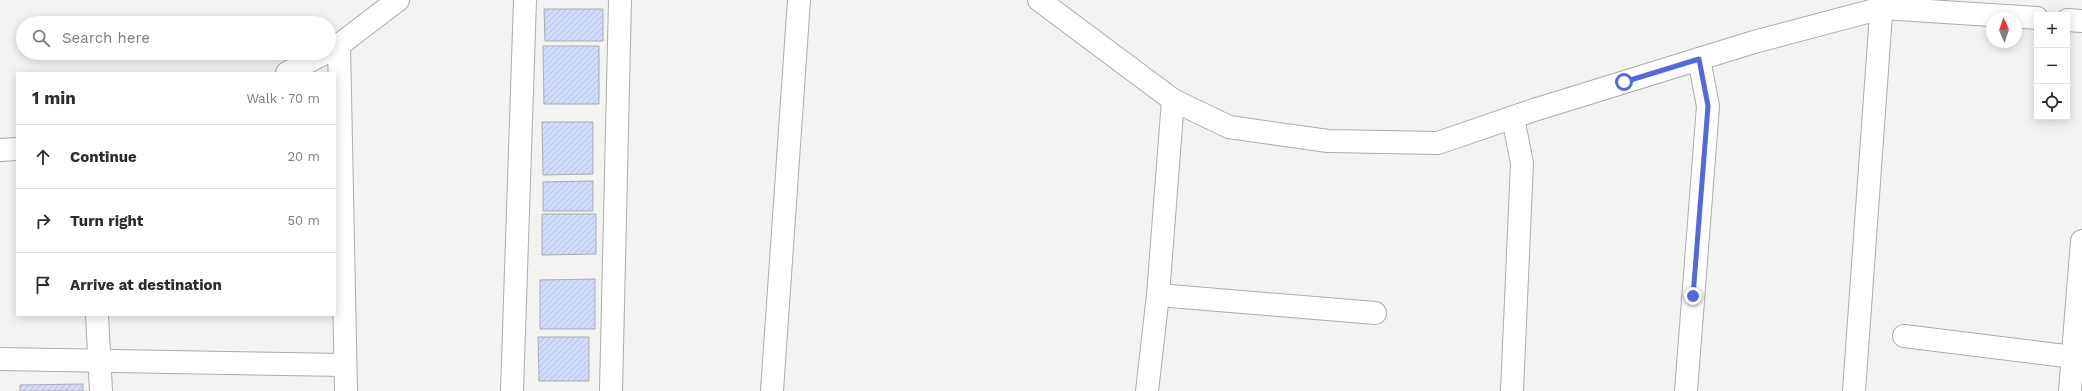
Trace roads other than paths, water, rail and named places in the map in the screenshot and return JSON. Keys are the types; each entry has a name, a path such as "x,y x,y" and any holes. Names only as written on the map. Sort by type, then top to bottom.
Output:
{"street":[{"path":"336,46 398,0"},
{"path":"512,391 525,0"},
{"path":"611,391 620,0"},
{"path":"772,391 799,0"},
{"path":"1039,0 1173,100 1228,127 1328,141 1438,143 1699,59 1882,4 2034,18"},
{"path":"1854,391 1882,4"},
{"path":"2070,20 2082,21"},
{"path":"1686,391 1708,106 1699,59"},
{"path":"289,72 312,60"},
{"path":"331,60 332,72"},
{"path":"1147,391 1158,295 1173,100"},
{"path":"1512,391 1522,163 1513,118"},
{"path":"0,150 16,149"},
{"path":"336,162 346,391"},
{"path":"2070,391 2082,241"},
{"path":"1158,295 1375,314"},
{"path":"97,316 101,391"},
{"path":"1904,336 2073,357"},
{"path":"0,359 345,365"}]}
